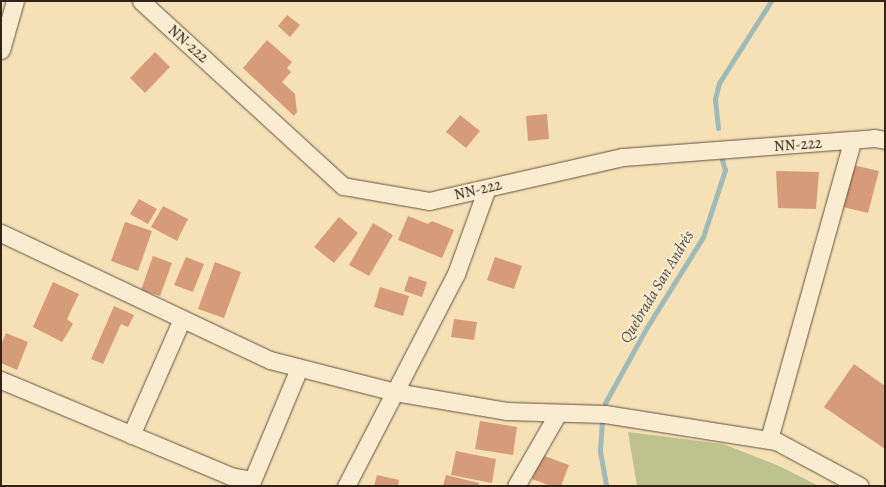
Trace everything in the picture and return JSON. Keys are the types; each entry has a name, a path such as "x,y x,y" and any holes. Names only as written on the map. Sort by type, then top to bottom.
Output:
{"street":[{"path":"1,50 15,1"},
{"name":"NN-222","path":"141,1 343,186 429,201 623,157 852,141 874,138 885,140"},
{"path":"769,439 852,141"},
{"path":"346,486 456,274 487,188"},
{"path":"1,233 270,360 395,392 507,411 604,414 769,439 860,486"},
{"path":"131,435 182,319"},
{"path":"1,380 230,476 251,483 300,368"},
{"path":"516,486 558,413"}],"green space":[{"path":"628,432 723,444 779,466 819,486 637,486"}],"building":[{"path":"287,15 300,25 290,37 278,26"},
{"path":"267,40 292,62 287,68 291,72 282,82 295,94 297,112 294,116 243,68"},
{"path":"155,52 170,67 145,93 130,78"},
{"path":"547,114 549,139 528,141 526,116"},
{"path":"460,115 480,131 466,148 446,132"},
{"path":"853,165 879,171 868,213 843,207"},
{"path":"776,171 819,172 816,209 778,208"},
{"path":"139,199 157,209 148,224 130,214"},
{"path":"163,206 188,219 177,241 151,227"},
{"path":"408,216 428,224 432,221 454,230 442,258 398,240"},
{"path":"339,217 358,233 334,263 314,247"},
{"path":"125,222 152,231 138,271 111,261"},
{"path":"373,223 393,235 369,276 349,265"},
{"path":"153,256 172,263 160,296 141,290"},
{"path":"186,257 204,264 193,292 174,285"},
{"path":"495,257 522,266 514,289 487,280"},
{"path":"215,262 241,272 224,318 198,309"},
{"path":"409,276 427,282 422,297 404,291"},
{"path":"53,282 79,294 67,319 73,324 62,342 33,327"},
{"path":"380,287 409,296 403,316 374,307"},
{"path":"114,306 134,315 128,327 121,324 103,364 91,359"},
{"path":"454,319 477,322 474,340 451,337"},
{"path":"6,333 28,342 17,370 1,363 1,345"},
{"path":"854,364 885,386 885,449 824,407"},
{"path":"480,421 517,427 513,455 475,449"},
{"path":"456,451 496,459 492,483 451,475"},
{"path":"542,455 569,465 561,486 551,486 532,479"},
{"path":"377,475 399,480 398,486 374,486"},
{"path":"446,475 479,483 478,486 443,486"}],"waterway":[{"name":"Quebrada San Andrés","path":"718,128 715,99 719,83 771,1"},
{"name":"Quebrada San Andrés","path":"605,403 647,327 703,237 725,170 721,156"},
{"name":"Quebrada San Andrés","path":"602,421 600,451 606,486"}]}
